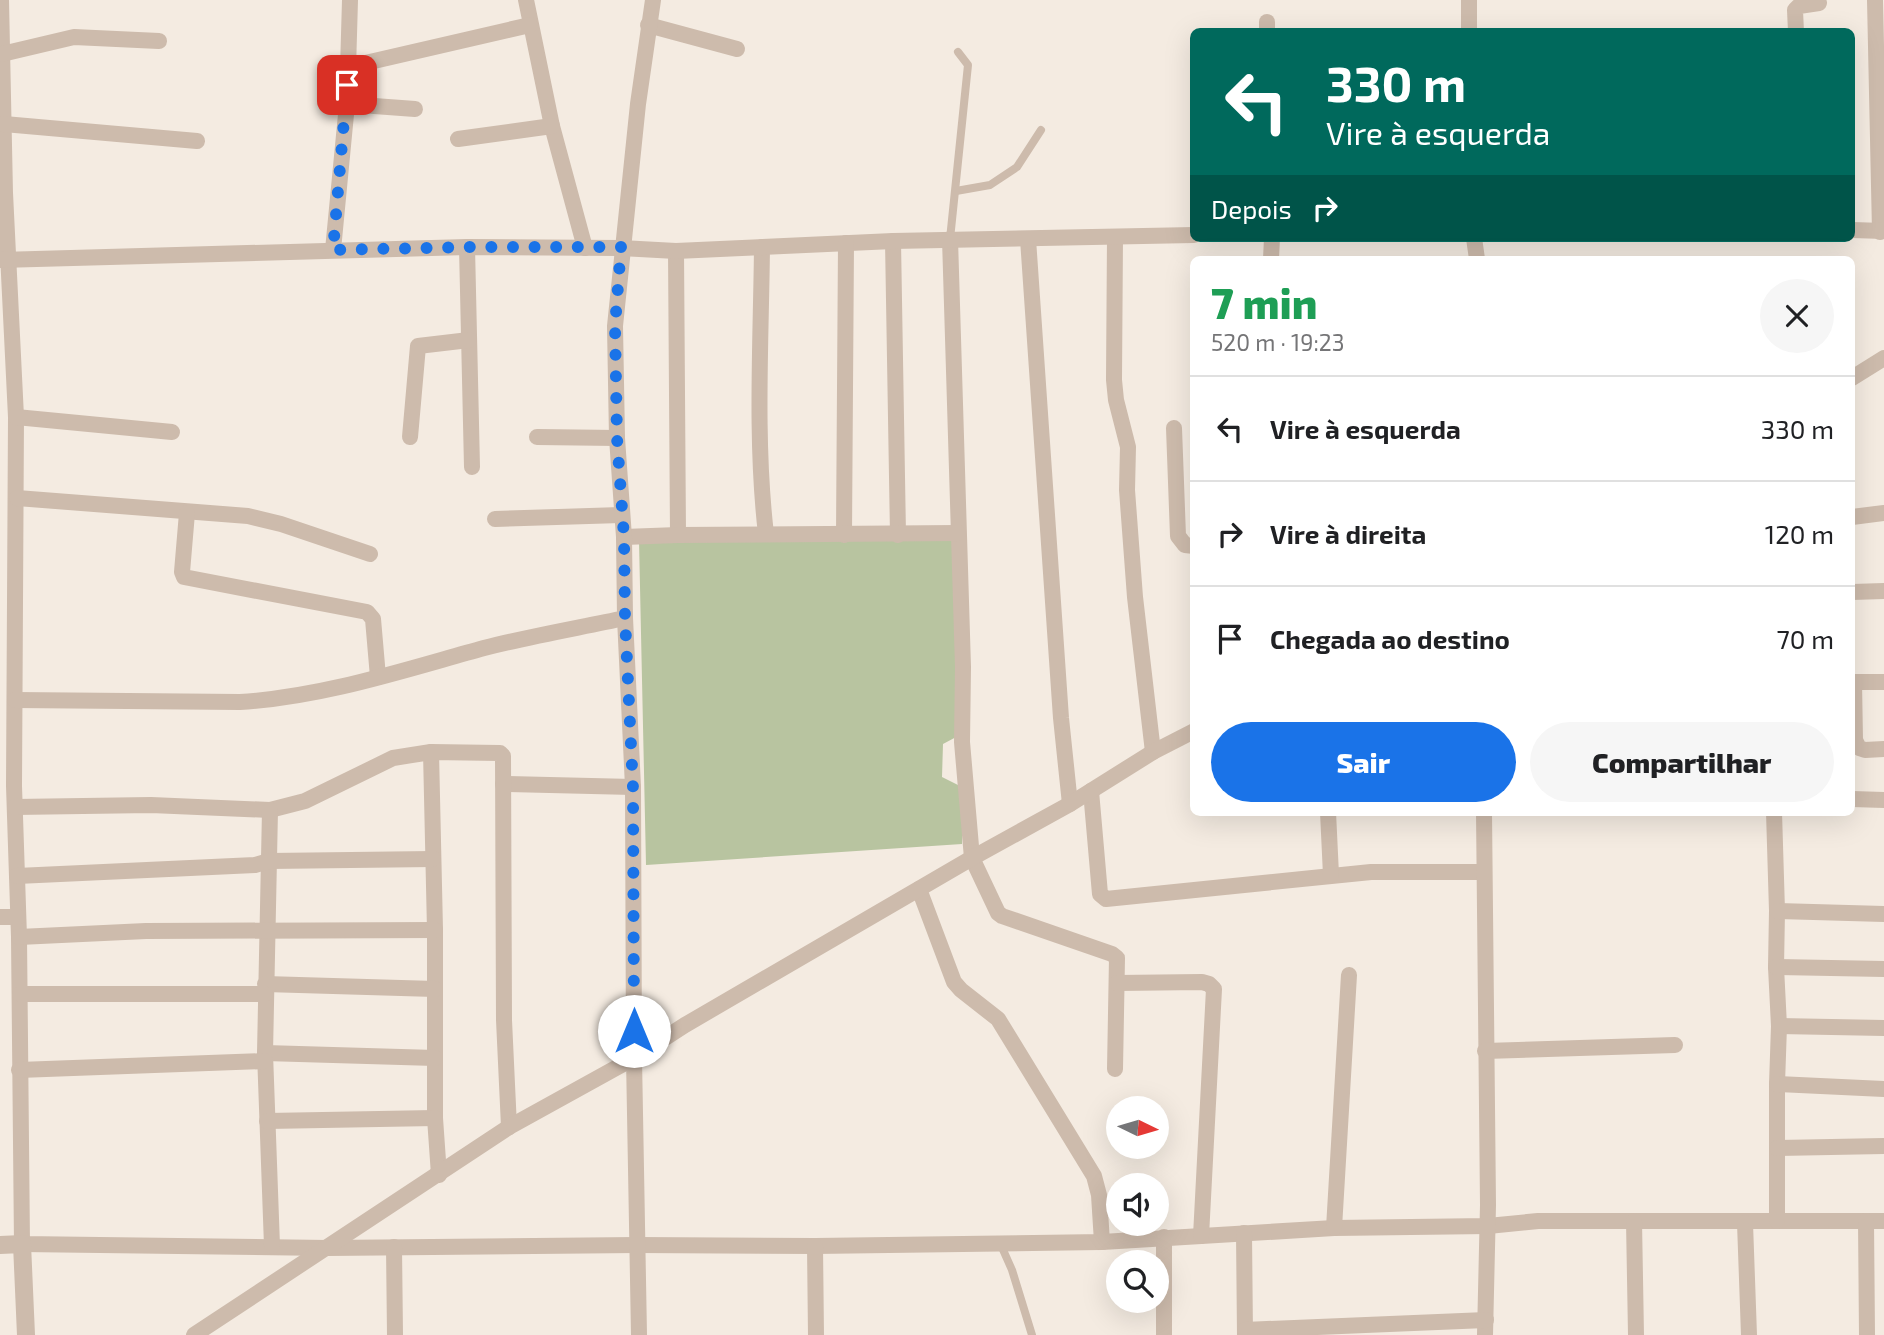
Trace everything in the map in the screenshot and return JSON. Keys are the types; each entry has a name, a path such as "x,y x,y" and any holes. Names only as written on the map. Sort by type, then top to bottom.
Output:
{"street":[{"path":"1,0 5,260 16,417 17,498 7,612 15,700 7,786 15,807 17,853 22,1244 26,1335"},
{"path":"333,250 347,104 350,0"},
{"path":"526,0 552,126 585,248"},
{"path":"639,1335 633,788 624,537 617,438 615,326 621,247 653,0"},
{"path":"1469,0 1469,28"},
{"path":"1855,230 1882,232 1875,0"},
{"path":"1796,28 1795,10 1799,6 1819,3"},
{"path":"348,67 530,25"},
{"path":"648,25 737,49"},
{"path":"2,54 74,37 159,41"},
{"path":"347,104 415,109"},
{"path":"4,124 197,141"},
{"path":"458,139 552,126"},
{"path":"5,260 467,247 621,247 676,251 950,239 1190,235"},
{"path":"1115,237 1114,380 1116,400 1128,447 1127,490 1135,597 1153,752"},
{"path":"950,239 963,667 962,742 972,858 998,913 1117,958 1115,1069"},
{"path":"1028,239 1061,718 1070,804"},
{"path":"893,241 898,535"},
{"path":"844,535 846,243"},
{"path":"467,247 472,467"},
{"path":"762,247 760,448 761,500 766,534"},
{"path":"676,251 678,535"},
{"path":"410,437 418,346 469,340"},
{"path":"1855,376 1884,358"},
{"path":"16,417 173,432"},
{"path":"1174,428 1178,536 1185,545 1190,546"},
{"path":"537,437 617,438"},
{"path":"17,498 248,516 281,524 370,554"},
{"path":"187,513 182,572 184,577 367,612 373,619 378,677"},
{"path":"1855,517 1884,513"},
{"path":"495,519 621,515"},
{"path":"624,537 958,533"},
{"path":"1855,592 1884,592"},
{"path":"15,700 275,700 378,677 487,648 625,618"},
{"path":"1855,682 1884,682"},
{"path":"202,1333 509,1127 634,1058 685,1025 1070,804 1153,752 1190,733"},
{"path":"1855,740 1859,748 1865,750 1884,749"},
{"path":"15,807 151,805 270,810 305,802 393,758 431,752 500,752 503,756 504,1020 509,1127"},
{"path":"431,752 435,1118 439,1175"},
{"path":"502,784 633,788"},
{"path":"1091,791 1100,894 1106,899 1371,872 1483,872"},
{"path":"1855,799 1884,800"},
{"path":"270,810 265,1057 272,1246"},
{"path":"1328,816 1331,875"},
{"path":"1244,1233 1245,1333 1485,1328 1488,1226 1484,816"},
{"path":"1774,816 1779,1026 1777,1221"},
{"path":"0,853 17,853"},
{"path":"17,876 255,865 269,861 433,859"},
{"path":"919,889 954,982 998,1019 1094,1176 1099,1195 1102,1242"},
{"path":"1777,911 1884,914"},
{"path":"0,917 18,917"},
{"path":"19,937 146,931 435,930"},
{"path":"1776,967 1884,969"},
{"path":"1334,1228 1349,975"},
{"path":"1117,983 1202,982 1214,989 1201,1236"},
{"path":"20,994 435,989"},
{"path":"1779,1026 1884,1028"},
{"path":"1485,1051 1675,1045"},
{"path":"19,1070 265,1057 435,1058"},
{"path":"1777,1084 1884,1089"},
{"path":"267,1121 435,1118"},
{"path":"1777,1148 1884,1146"},
{"path":"0,1245 328,1248 815,1246 1102,1242 1334,1228 1488,1226 1538,1221 1884,1221"},
{"path":"1634,1221 1636,1335"},
{"path":"1866,1221 1867,1335"},
{"path":"1745,1223 1749,1335"},
{"path":"1164,1237 1164,1335"},
{"path":"815,1246 816,1335"},
{"path":"394,1247 396,1335"}],"lane":[{"path":"950,239 968,65 958,51"},
{"path":"956,191 990,185 1017,167 1041,130"},
{"path":"1000,1243 1012,1270 1032,1335"}],"green space":[{"path":"955,539 958,736 943,744 942,777 962,787 962,844 646,865 639,540"}],"route":[{"path":"347,85 333,250 621,247 615,326 617,438 624,537 633,788 634,1031"}]}
